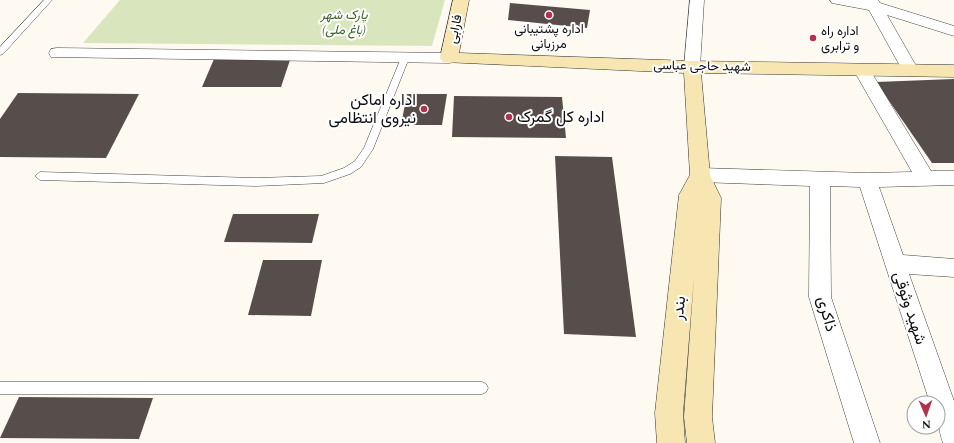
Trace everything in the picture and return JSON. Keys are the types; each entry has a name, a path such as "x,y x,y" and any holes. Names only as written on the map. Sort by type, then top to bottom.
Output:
{"street":[{"name":"فارابی","path":"450,58 461,0"},
{"path":"692,67 697,0"},
{"path":"837,0 872,3 954,31"},
{"path":"872,3 911,71"},
{"path":"57,54 450,58"},
{"name":"شهید حاجی عباسی","path":"450,58 692,67 954,71"},
{"name":"بندر","path":"692,67 700,175 710,198 698,417 700,443"},
{"path":"861,70 926,179"},
{"path":"700,175 867,180 954,178"},
{"name":"بندر","path":"671,443 669,413 690,195 700,175"},
{"name":"ذاکری","path":"820,179 820,297 867,443"},
{"name":"شهید وثوقی","path":"867,180 954,437"},
{"path":"895,264 954,268"}],"lane":[{"path":"0,52 48,0"},
{"path":"40,176 256,182 321,180 328,178 347,171 358,164 368,149 405,58"},
{"path":"0,388 482,388"}],"green space":[{"name":"پارک شهر (باغ ملی)","path":"120,0 445,0 432,46 83,43"}],"building":[{"name":"اداره پشتیبانی مرزبانی","path":"510,3 590,10 587,28 508,20"},
{"path":"214,59 290,60 281,87 202,87"},
{"path":"954,79 954,163 932,163 876,82"},
{"path":"18,93 139,94 106,158 0,157 0,119"},
{"name":"اداره اماکن نیروی انتظامی","path":"407,94 447,94 442,125 401,125"},
{"name":"اداره کل گمرک","path":"454,96 562,97 566,138 452,137"},
{"path":"555,156 612,157 636,337 564,334"},
{"path":"233,214 319,214 312,243 224,242"},
{"path":"263,260 322,260 311,316 248,315"},
{"path":"19,397 153,398 139,439 0,438"}],"place":[{"name":"اداره پشتیبانی مرزبانی","path":"549,15"},
{"name":"اداره راه و ترابری","path":"813,38"},
{"name":"اداره اماکن نیروی انتظامی","path":"424,109"},
{"name":"اداره کل گمرک","path":"509,117"}]}
